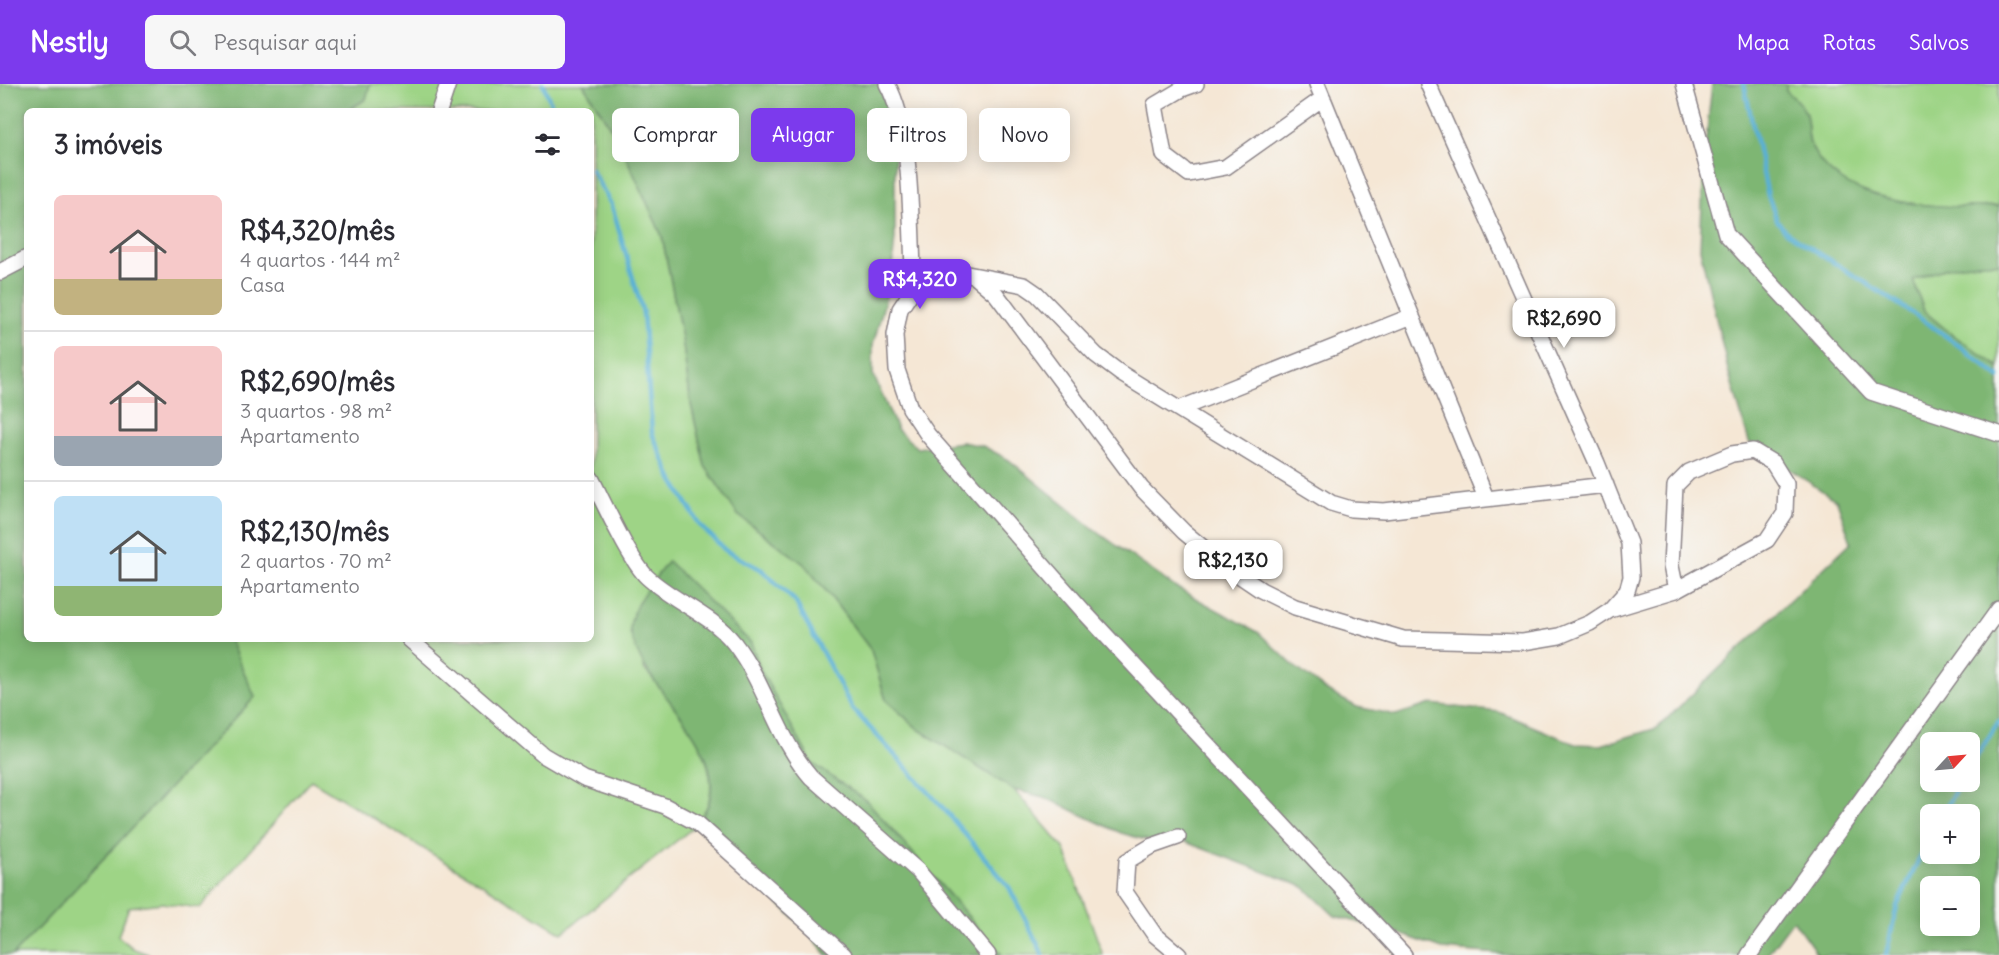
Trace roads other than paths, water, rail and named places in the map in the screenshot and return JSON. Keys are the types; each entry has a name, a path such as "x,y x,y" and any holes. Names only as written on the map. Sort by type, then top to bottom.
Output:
{"street":[{"path":"440,108 448,84"},
{"path":"886,84 899,112 904,137 914,288"},
{"path":"1196,84 1182,88 1155,105 1164,155 1189,174 1226,167 1320,91 1486,498"},
{"path":"977,278 996,294 1141,489 1184,532 1224,565 1261,590 1295,607 1403,639 1523,642 1559,636 1590,623 1610,610 1627,591 1632,563 1629,543 1606,485 1428,84"},
{"path":"1684,84 1726,234 1871,392 1999,434"},
{"path":"0,272 24,260"},
{"path":"1404,955 1086,614 928,435 910,408 897,370 895,335 900,309 914,288 938,273 957,272 977,278 1024,285 1037,294 1096,355 1331,503 1351,509 1384,510 1606,485"},
{"path":"1179,409 1412,316"},
{"path":"1610,610 1676,590 1767,540 1785,513 1786,484 1773,463 1752,451 1732,454 1689,472 1674,486 1671,566 1676,590"},
{"path":"594,483 644,573 714,623 735,644 796,760 811,777 929,883 988,955"},
{"path":"1749,955 1999,609"},
{"path":"412,642 543,755 564,769 584,779 665,806 697,823 844,955"},
{"path":"1178,837 1152,846 1127,861 1125,892 1154,934 1179,955"}],"waterway":[{"path":"543,84 553,108"},
{"path":"1744,84 1768,196 1777,220 1785,231 1921,319 1999,377"},
{"path":"594,174 612,206 643,313 652,433 672,479 700,525 726,551 762,570 795,601 852,708 944,809 1009,887 1043,955"},
{"path":"1980,751 1999,721"},
{"path":"1948,804 1954,792"},
{"path":"1886,955 1897,906 1920,857"}]}
